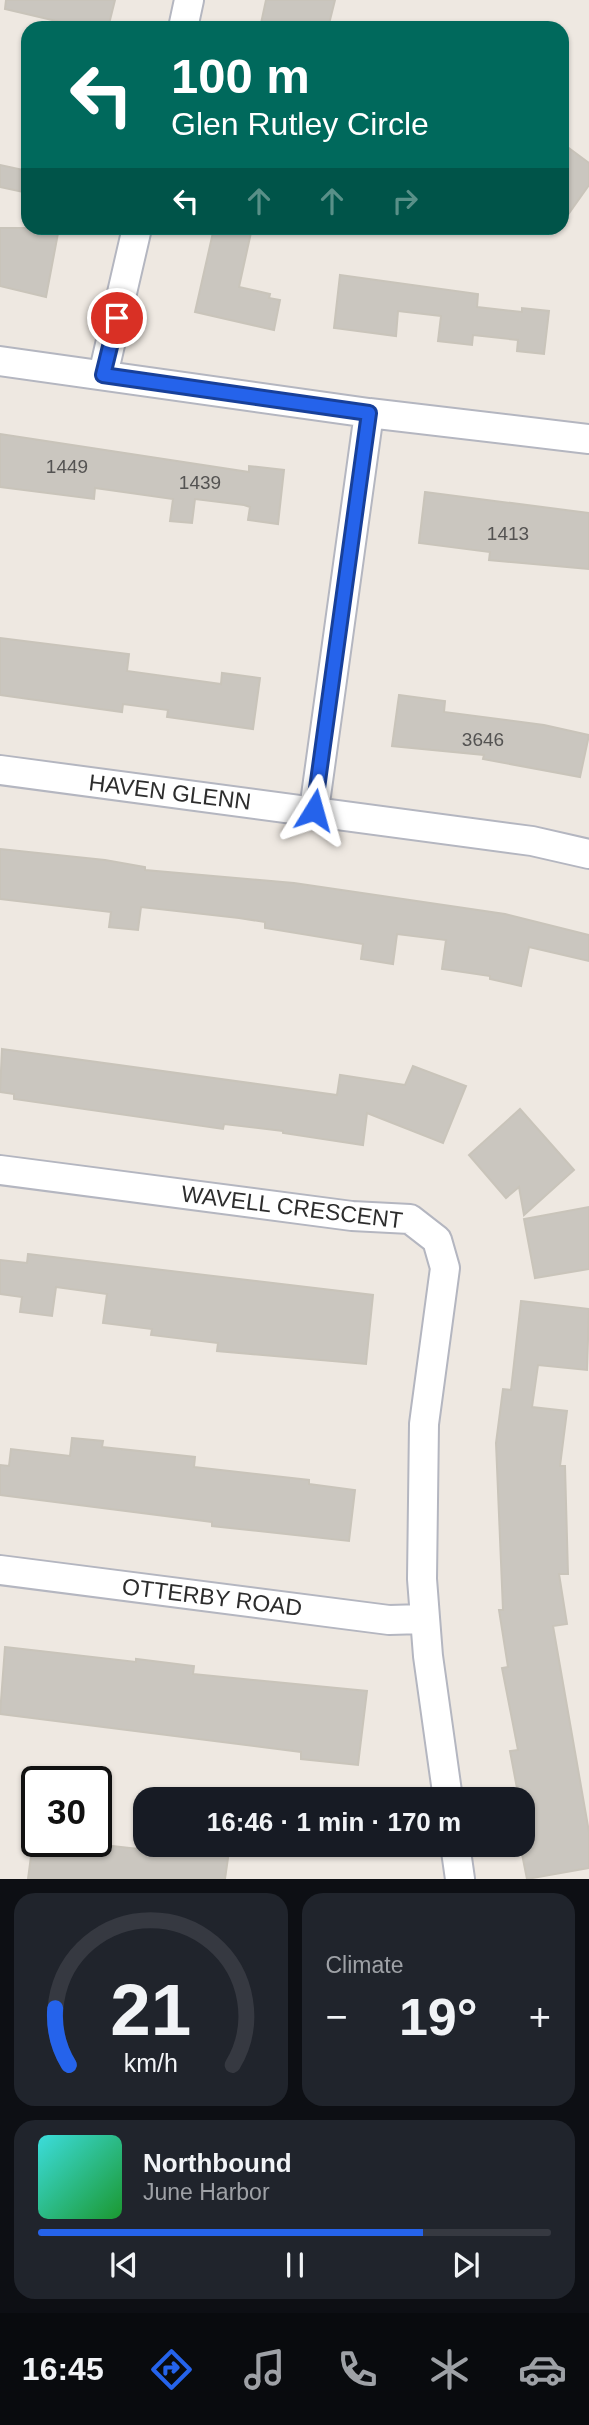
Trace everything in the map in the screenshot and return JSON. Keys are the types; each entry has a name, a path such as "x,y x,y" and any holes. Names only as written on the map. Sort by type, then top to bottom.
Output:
{"street":[{"path":"184,21 189,0"},
{"path":"103,375 135,235"},
{"path":"0,361 369,413 589,439"},
{"path":"314,810 369,413"},
{"name":"HAVEN GLENN","path":"0,770 532,841 589,854"},
{"name":"WAVELL CRESCENT","path":"0,1170 352,1216 410,1219 437,1240 445,1268 424,1424 424,1619 446,1787"},
{"name":"OTTERBY ROAD","path":"0,1570 389,1620 424,1619"},
{"path":"457,1857 460,1879"}],"building":[{"path":"6,0 115,0 110,21 56,21 5,9"},
{"path":"266,0 335,0 330,21 262,21"},
{"path":"569,148 589,163 589,185 569,213"},
{"path":"0,165 21,170 21,192 0,187"},
{"path":"0,228 21,228 21,235 58,235 46,297 0,286"},
{"path":"212,235 250,235 239,287 270,294 269,298 280,300 274,330 195,312"},
{"path":"340,275 478,294 477,307 522,312 522,308 549,311 544,354 517,351 518,340 473,335 472,345 438,341 441,316 398,311 396,336 334,328"},
{"path":"0,434 249,472 249,466 284,470 278,524 248,520 250,507 244,505 195,499 192,523 170,521 173,499 95,488 94,499 0,487"},
{"path":"425,492 589,513 589,569 489,560 490,552 419,543"},
{"path":"0,638 129,654 127,671 221,684 222,673 260,678 253,729 167,717 168,710 123,704 122,712 0,695"},
{"path":"399,695 445,701 444,712 544,725 589,735 580,777 483,759 484,755 392,746"},
{"path":"0,849 105,860 145,867 145,870 294,883 505,914 589,935 589,961 529,947 521,986 490,979 490,976 442,969 446,940 397,934 393,964 361,959 363,944 265,928 265,922 239,918 141,907 138,930 109,927 111,912 0,899"},
{"path":"2,1049 337,1095 340,1075 405,1085 413,1066 466,1086 443,1143 367,1113 363,1145 283,1131 224,1124 223,1129 14,1099 14,1094 0,1092"},
{"path":"520,1109 574,1170 524,1215 519,1187 506,1198 469,1155"},
{"path":"589,1207 589,1269 535,1278 524,1219"},
{"path":"28,1254 373,1295 366,1364 217,1351 218,1343 151,1335 152,1329 103,1323 107,1294 56,1287 52,1316 20,1312 22,1297 0,1294 0,1260 27,1263"},
{"path":"521,1301 589,1309 587,1370 538,1365 532,1407 567,1411 560,1466 565,1466 568,1574 559,1574 567,1624 553,1626 589,1832 589,1868 527,1879 523,1857 535,1857 535,1787 517,1787 510,1751 518,1750 502,1668 508,1667 499,1610 503,1610 496,1443 503,1389 511,1390"},
{"path":"72,1438 103,1441 102,1447 195,1457 194,1467 309,1480 309,1484 355,1490 349,1541 212,1526 212,1522 0,1495 0,1465 9,1466 11,1449 70,1456"},
{"path":"5,1647 194,1666 193,1674 367,1691 358,1765 301,1759 301,1752 0,1714"},
{"path":"112,1846 133,1848 133,1857 228,1857 225,1879 28,1879 31,1857 112,1857"}],"route":[{"path":"117,318 103,375 369,413 314,810"}]}
